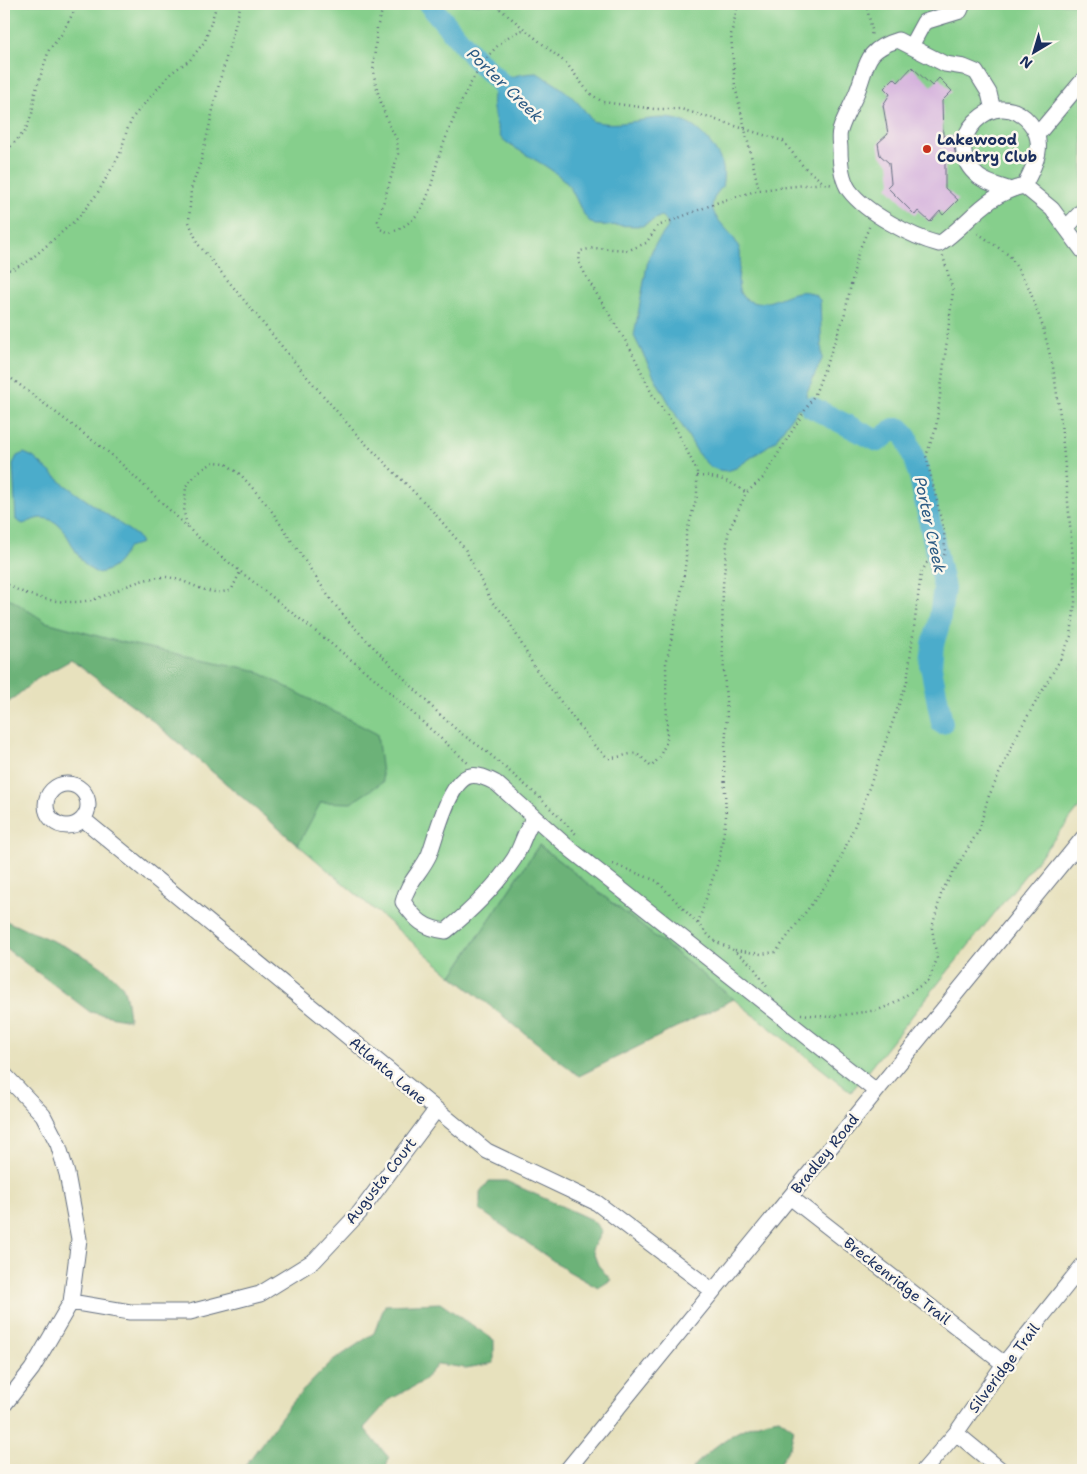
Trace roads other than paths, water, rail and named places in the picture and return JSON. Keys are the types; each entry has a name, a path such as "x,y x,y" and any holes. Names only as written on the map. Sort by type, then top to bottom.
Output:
{"street":[{"path":"912,46 924,22 960,11 963,4"},
{"path":"993,110 989,93 976,72 964,67 945,64 898,40 883,44 869,56 863,68 857,93 839,132 843,178 850,190 875,212 924,240 939,244 989,201 1008,190 1024,186"},
{"path":"1037,136 1083,80"},
{"path":"1008,190 981,178 972,170 966,160 965,136 970,126 978,117 993,110 1003,109 1016,112 1027,119 1037,136 1039,154 1024,186"},
{"path":"1024,186 1052,209 1083,251"},
{"path":"1066,228 1083,210"},
{"path":"534,818 528,826 516,856 505,872 463,917 446,931 429,929 411,913 403,902 406,890 428,856 442,812 458,786 464,778 471,775 481,776 496,783 578,855 876,1091"},
{"name":"Atlanta Lane","path":"83,819 487,1151 597,1203 713,1291"},
{"name":"Bradley Road","path":"567,1470 1083,838"},
{"path":"4,1074 43,1116 58,1144 67,1174 79,1239 71,1302 32,1369 5,1402"},
{"name":"Augusta Court","path":"71,1302 130,1312 190,1312 260,1294 315,1260 360,1212 436,1110"},
{"name":"Breckenridge Trail","path":"790,1197 1004,1364"},
{"name":"Silveridge Trail","path":"924,1470 956,1433 1004,1364 1083,1265"},
{"path":"956,1433 1001,1470"}],"water":[{"path":"537,73 568,93 592,121 624,123 668,118 683,121 697,129 711,144 722,164 724,174 722,187 712,205 718,220 736,242 740,251 738,287 740,293 752,302 761,303 796,292 812,294 820,300 822,359 806,394 808,402 805,407 797,409 775,441 736,468 727,471 718,470 709,466 699,455 656,380 634,336 648,260 654,246 668,227 667,221 661,216 642,226 595,225 586,217 565,181 550,169 501,138 493,110 495,90 500,83 508,78"},
{"path":"24,453 33,457 65,485 137,536 141,543 128,547 112,568 97,573 81,559 59,525 51,520 41,518 23,524 16,520 13,464 17,456"}],"waterway":[{"name":"Porter Creek","path":"429,4 473,56 522,104"},
{"name":"Porter Creek","path":"811,407 878,441 894,429 900,429 907,438 920,477 944,588 939,624 933,644 931,667 942,723"}],"place":[{"name":"Lakewood Country Club","path":"927,149"}]}
